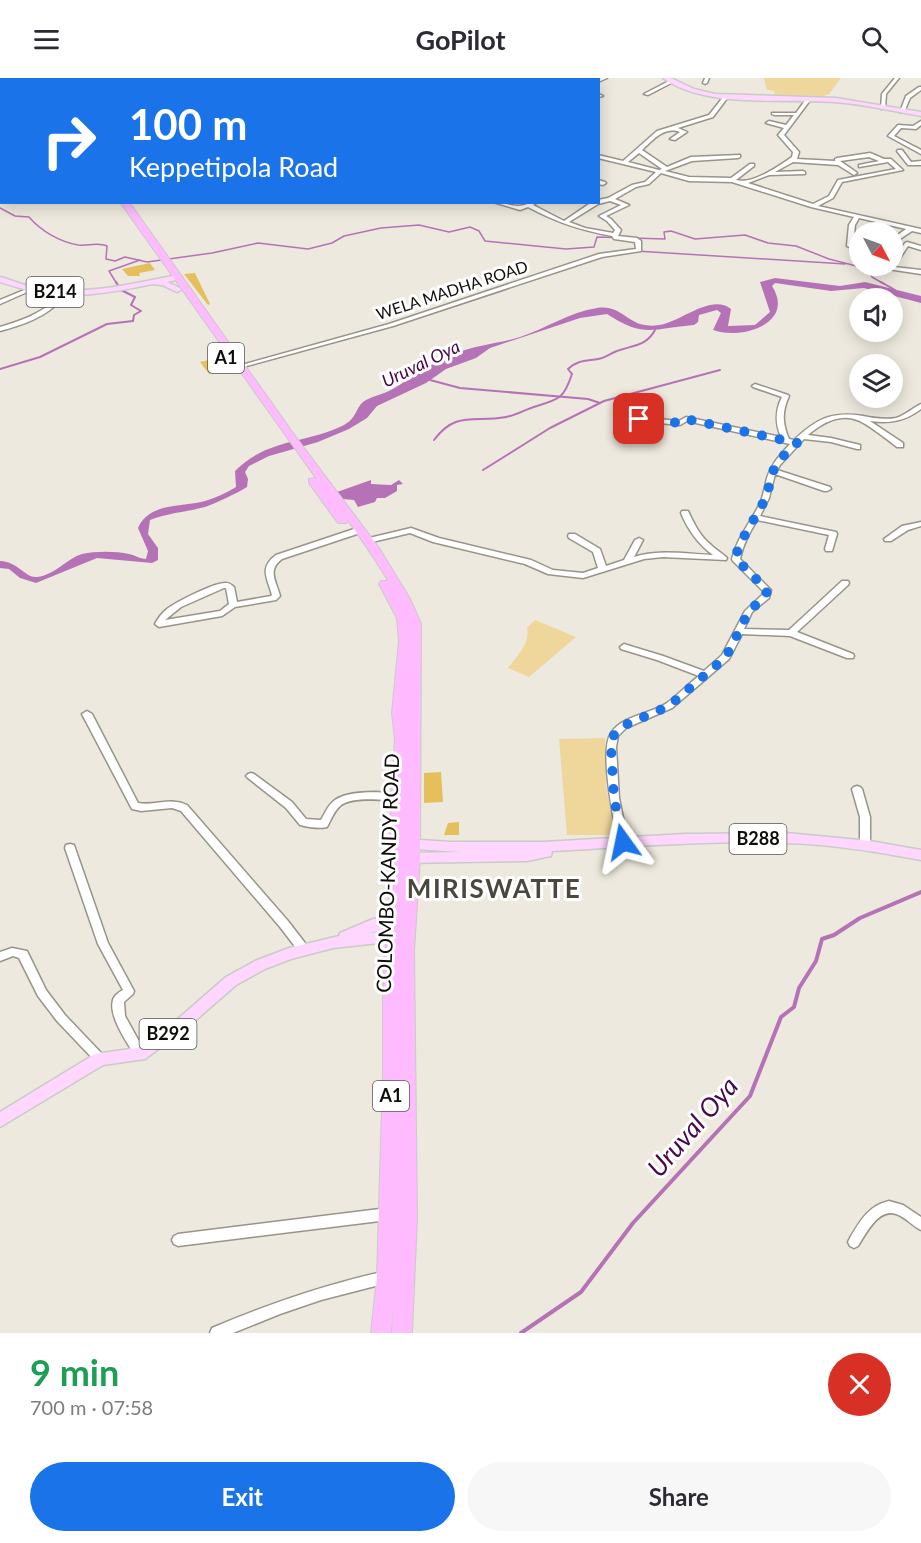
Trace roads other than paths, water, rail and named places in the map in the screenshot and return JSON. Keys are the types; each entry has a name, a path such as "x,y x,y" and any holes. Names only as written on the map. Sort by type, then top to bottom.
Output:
{"highway":[{"name":"COLOMBO-KANDY ROAD","path":"118,204 155,250"},
{"name":"COLOMBO-KANDY ROAD","path":"125,204 170,272 241,366 251,386"},
{"name":"COLOMBO-KANDY ROAD","path":"170,272 177,290 251,386 291,445 404,596 415,624 398,797 405,851"},
{"name":"COLOMBO-KANDY ROAD","path":"360,535 403,618 406,713 414,742 401,928 407,1272 402,1333"},
{"name":"COLOMBO-KANDY ROAD","path":"381,1333 387,1276 393,1053 391,991 401,928"}],"main road":[{"path":"670,80 698,92 726,97 809,99 921,114"},
{"name":"B214","path":"1,280 31,289 87,292 151,281 170,272"},
{"path":"151,281 177,290"},
{"name":"B288","path":"405,851 527,856 594,842 786,838 865,846 921,855"},
{"name":"B292","path":"0,1120 100,1059 140,1054 184,1022 237,977 273,959 333,942 401,928"}],"street":[{"path":"883,108 884,94 897,78"},
{"path":"646,94 670,80"},
{"path":"902,111 908,98 921,88"},
{"path":"625,162 659,132 711,116 726,97"},
{"path":"744,183 768,174 792,160 796,152 781,135 809,99"},
{"path":"774,114 798,114"},
{"path":"769,123 786,127"},
{"path":"921,123 914,128 900,126 891,136 921,152"},
{"path":"671,128 684,132 673,138"},
{"path":"640,151 666,169"},
{"path":"900,151 910,164 921,164"},
{"path":"839,163 837,160 870,155 882,160"},
{"path":"600,156 689,179 732,180 813,206 921,231"},
{"path":"600,202 610,199 634,186 647,183 659,172 691,159 738,156"},
{"path":"792,160 839,163 854,173"},
{"path":"813,206 831,197 840,181 900,170 889,160 861,166"},
{"path":"732,180 753,165"},
{"path":"768,174 803,173"},
{"path":"530,206 557,220 614,236 618,230 616,226 602,216 626,205 610,199"},
{"path":"503,204 520,208 533,204"},
{"path":"566,222 595,204"},
{"path":"854,222 857,217"},
{"path":"909,230 894,241 921,248"},
{"name":"WELA MADHA ROAD","path":"241,366 391,325 602,255 639,250 637,240 614,236"},
{"path":"903,249 907,244"},
{"path":"903,270 921,272"},
{"path":"0,302 31,289"},
{"path":"0,329 54,306 59,299 58,292"},
{"path":"755,386 786,396 778,421 785,439"},
{"path":"736,559 738,547 766,498 773,471 787,451 800,440 825,420 897,421 919,410"},
{"path":"639,419 680,423 686,419 785,439 831,440 857,447"},
{"path":"861,419 900,446"},
{"path":"773,471 827,489"},
{"path":"685,513 690,528 723,558"},
{"path":"756,517 833,534 829,549"},
{"path":"888,539 905,528 921,524"},
{"path":"234,605 230,587 224,585 184,603 160,619 159,624 222,614 234,605 276,596 269,571 271,563 279,557 360,535 411,530 436,540 528,562 551,572 583,576 628,561 663,555 736,559 767,590 766,596 749,611 726,657 669,706 623,726 614,735 611,747 614,798 623,842"},
{"path":"572,536 597,551 603,570"},
{"path":"628,561 639,540"},
{"path":"791,633 845,583"},
{"path":"738,631 791,633 850,656"},
{"path":"624,647 706,675"},
{"path":"87,714 135,806 143,810 166,804 183,808 253,891 286,924 304,950"},
{"path":"251,776 289,805 303,822 324,824 337,803 347,799 398,797"},
{"path":"857,789 864,806 867,828 865,846"},
{"path":"70,848 103,944 129,991 118,1000 119,1016 140,1054"},
{"path":"0,957 12,952 23,954 42,993 61,1018 100,1059"},
{"path":"854,1242 872,1216 883,1208 897,1208 921,1224"},
{"path":"178,1240 388,1214"},
{"path":"217,1333 278,1306 342,1286 407,1272"}],"waterway":[{"name":"Uruval Oya","path":"0,208 15,216 29,217 58,239 78,245 107,246 106,259 115,261 125,257 139,260"},
{"name":"Uruval Oya","path":"139,260 147,262 212,253 258,243 308,249 332,243 344,236 381,228 419,225 449,232 470,227 479,231 485,241 566,249 594,247 597,237 665,239 664,232 671,231 695,239 745,235 768,243 796,246 829,259 868,269 872,277 884,284"},
{"path":"636,251 845,264"},
{"path":"117,284 109,271 139,260"},
{"path":"0,369 40,357 107,324 133,321 134,315 141,311 131,305 135,297 121,290 116,282"},
{"name":"Uruval Oya","path":"881,282 892,288"},
{"path":"268,360 396,325 503,290"},
{"path":"559,397 572,374 568,369 571,366 640,344 648,339 655,330"},
{"path":"600,403 720,370"},
{"path":"430,380 460,388 559,397"},
{"path":"434,440 442,431 458,421 506,417 559,397"},
{"path":"559,397 588,399 600,403"},
{"path":"483,470 550,428 600,403"},
{"name":"Uruval Oya","path":"521,1333 581,1292 633,1223 750,1096 781,1017 794,1007 799,988 816,961 822,939 834,935 860,918 921,892"}],"district":[{"name":"MIRISWATTE","path":"494,889"}]}
